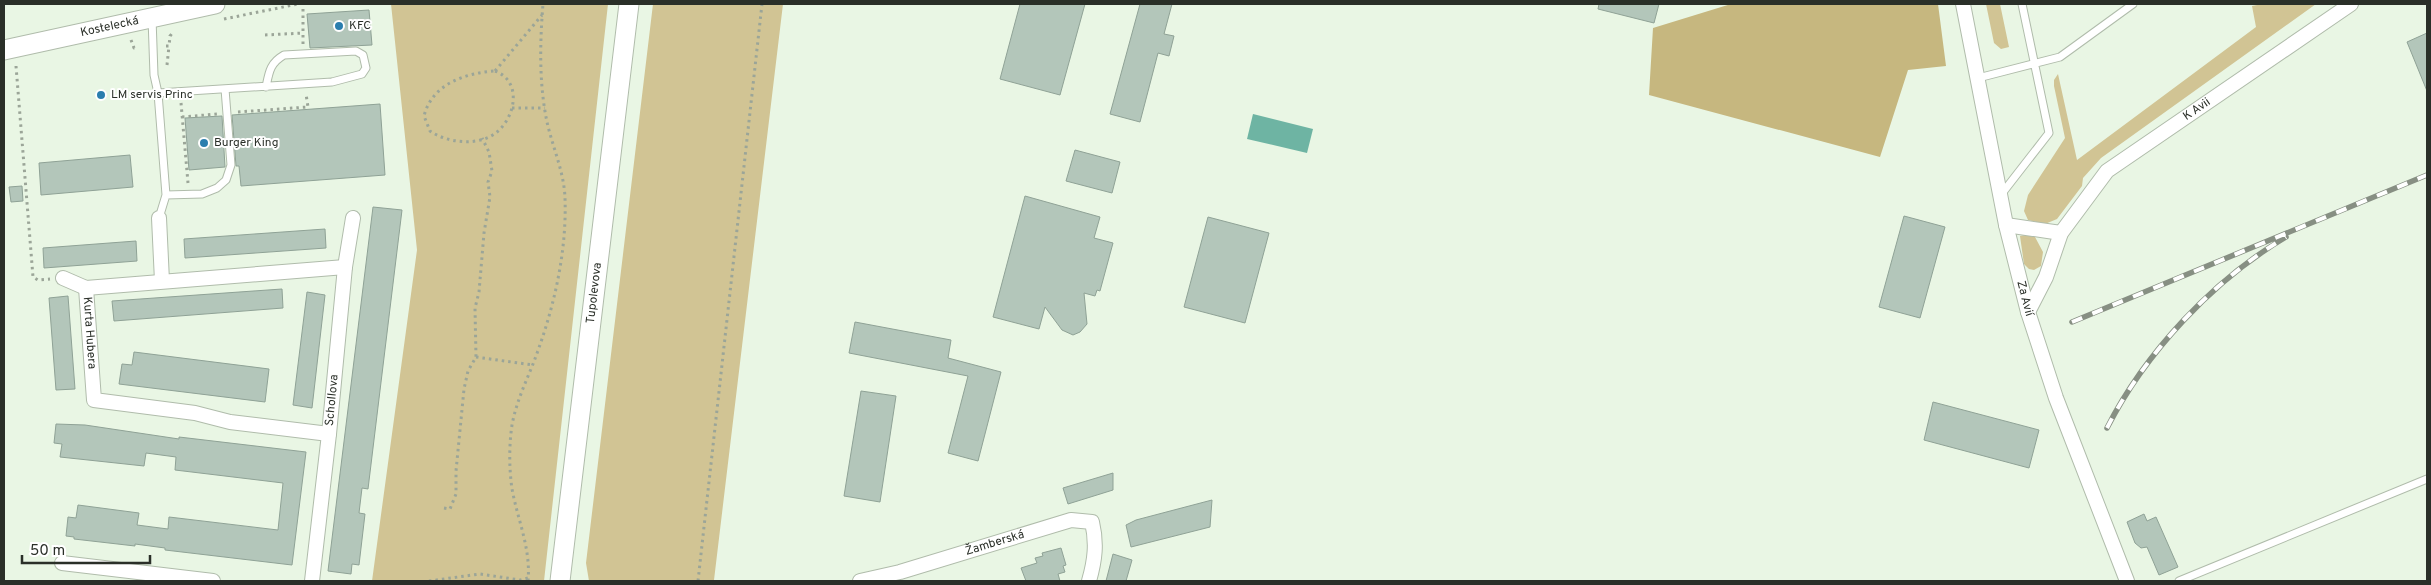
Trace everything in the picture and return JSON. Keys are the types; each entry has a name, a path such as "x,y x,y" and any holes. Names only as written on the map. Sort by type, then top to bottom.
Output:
{"main road":[{"name":"Tupolevova","path":"560,581 629,4"},
{"name":"Kostelecká","path":"4,50 152,18 219,12"}],"street":[{"name":"Za Avií","path":"1963,4 2006,225 2028,312 2056,398 2127,581"},
{"name":"K Avii","path":"2028,312 2046,277 2061,233 2107,171 2351,4"},
{"path":"159,218 162,281"},
{"name":"Schollova","path":"312,581 330,434 345,267 353,218"},
{"path":"2006,225 2061,233"},
{"name":"Kurta Hubera","path":"330,434 230,422 195,413 94,400 86,288 345,267"},
{"path":"63,278 86,288"},
{"name":"Žamberská","path":"860,581 900,577 1072,520 1092,522 1096,540 1094,561 1089,581"},
{"path":"62,563 213,581"}],"lane":[{"path":"2000,196 2049,133 2022,4"},
{"path":"1978,78 2060,57 2133,4"},
{"path":"152,18 154,76 158,93 166,195 159,218"},
{"path":"158,93 266,87 332,82 362,74 366,68 364,55 356,51 284,55 274,60 269,70 266,87"},
{"path":"166,195 202,194 217,188 226,180 231,165 225,89"},
{"path":"2179,581 2427,479"}],"path":[{"path":"219,12 298,4"},
{"path":"303,4 303,50"},
{"path":"429,581 480,574 528,580 530,564 512,490 510,466 512,425 520,393 533,365 558,281 565,197 545,108 542,80 543,4"},
{"path":"698,581 762,4"},
{"path":"495,72 542,15"},
{"path":"166,69 170,36 176,29"},
{"path":"265,35 303,33"},
{"path":"16,66 33,277 38,280 63,278"},
{"path":"495,72 501,74 512,85 512,108 497,132 482,138 462,141 438,136 430,131 424,116 433,95 451,82 474,74 495,72"},
{"path":"182,116 308,107 306,91"},
{"path":"181,101 188,187"},
{"path":"512,108 545,108"},
{"path":"444,508 450,509 456,494 461,409 466,375 476,357 475,308 479,292 484,233 490,196 488,182 492,170 488,152 482,138"},
{"path":"476,357 533,365"}],"shaded area":[{"path":"391,4 608,4 544,581 372,581 417,250"},
{"path":"653,4 783,4 714,580 723,581 589,581 586,563"},
{"path":"1731,4 1938,4 1946,66 1908,70 1880,157 1649,95 1653,28"},
{"path":"1986,4 2000,4 2009,47 2001,49 1994,43"},
{"path":"2262,4 2316,4 2101,158 2083,178 2082,186 2057,219 2045,224 2028,220 2024,211 2028,195 2065,138 2054,86 2054,80 2058,74 2077,160 2256,27 2252,6"},
{"path":"2020,236 2035,237 2043,252 2041,266 2034,270 2029,269 2024,264"}],"water":[{"path":"1253,114 1313,129 1307,153 1247,139"}],"building":[{"path":"1020,4 1085,4 1060,95 1000,79"},
{"path":"1140,4 1172,4 1164,34 1174,36 1169,56 1158,53 1140,122 1110,114"},
{"path":"1599,4 1659,4 1654,23 1598,9"},
{"name":"KFC","path":"369,10 372,45 310,48 307,14"},
{"path":"2427,33 2427,91 2407,42"},
{"path":"380,104 385,175 241,186 239,166 236,166 232,115"},
{"name":"Burger King","path":"222,116 225,167 189,170 185,118"},
{"path":"1075,150 1120,162 1112,193 1066,181"},
{"path":"130,155 133,187 41,195 39,163"},
{"path":"22,186 23,201 11,202 9,187"},
{"path":"1025,196 1100,217 1094,238 1113,243 1100,291 1097,290 1095,296 1084,293 1087,324 1080,332 1073,335 1062,330 1045,307 1039,329 993,317"},
{"path":"373,207 402,210 368,489 362,488 359,513 365,514 359,565 352,564 351,574 328,571"},
{"path":"1904,216 1945,227 1920,318 1879,307"},
{"path":"1208,217 1269,233 1245,323 1184,307"},
{"path":"325,229 326,248 185,258 184,239"},
{"path":"136,241 137,261 44,268 43,248"},
{"path":"282,289 283,308 114,321 112,301"},
{"path":"307,292 325,295 312,408 293,405"},
{"path":"68,296 75,389 56,390 49,298"},
{"path":"855,322 951,340 948,358 1001,372 978,461 948,453 968,376 849,353"},
{"path":"134,352 269,369 265,402 119,384 122,364 132,365"},
{"path":"861,391 896,396 880,502 844,496"},
{"path":"1933,402 2039,430 2029,468 1924,440"},
{"path":"56,424 85,425 179,439 179,437 306,452 292,565 165,550 165,548 135,544 135,546 74,539 74,537 66,536 68,517 76,518 78,505 139,513 137,525 168,529 169,517 278,530 283,483 175,470 176,457 146,453 144,466 60,457 62,444 54,443"},
{"path":"1113,473 1113,490 1068,504 1063,488"},
{"path":"1212,500 1210,527 1131,547 1126,525 1136,520"},
{"path":"2144,514 2147,521 2156,517 2178,567 2159,575 2147,547 2141,548 2135,543 2127,522"},
{"path":"1061,548 1066,565 1063,566 1065,572 1058,574 1060,581 1026,581 1021,568 1037,563 1035,558 1043,556 1042,553"},
{"path":"1113,554 1132,560 1126,581 1106,581"}],"railway":[{"path":"2072,322 2427,175"},
{"path":"2107,428 2141,373 2183,320 2233,274 2259,254 2286,237"}],"place":[{"name":"KFC","path":"339,26"},
{"name":"LM servis Princ","path":"101,95"},
{"name":"Burger King","path":"204,143"}]}
